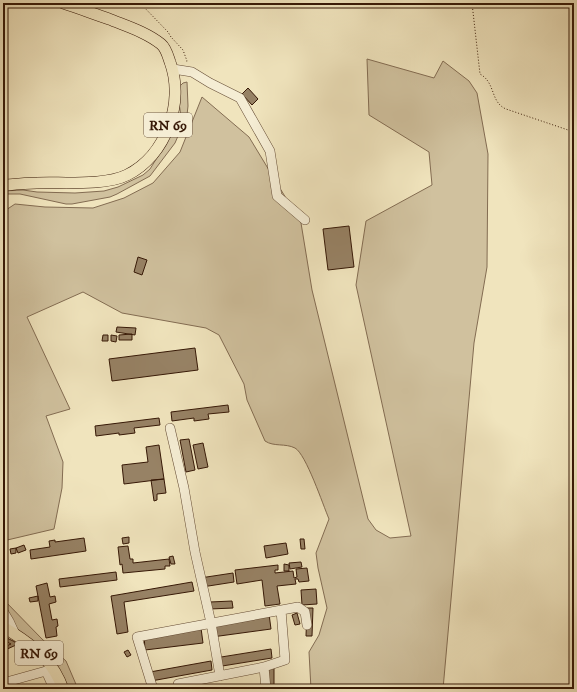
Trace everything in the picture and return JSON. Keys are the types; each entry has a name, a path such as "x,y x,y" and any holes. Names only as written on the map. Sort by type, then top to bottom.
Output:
{"main road":[{"name":"RN 69","path":"3,187 7,185 35,183 97,182 126,176 137,170 158,147 171,120 176,82 173,69 162,44 134,29 63,3"},
{"name":"RN 69","path":"3,627 15,634 42,655 50,671 63,689"}],"street":[{"path":"173,69 192,72 240,98 270,151 277,196 305,220"},
{"path":"170,428 184,488 195,552 211,623 220,676"},
{"path":"153,689 137,637 298,607 305,612 307,625"},
{"path":"179,689 178,684 264,667 285,660 281,610"},
{"path":"3,612 15,634"},
{"path":"264,667 266,689"},
{"path":"3,683 50,671 54,689"}],"path":[{"path":"140,3 183,50 187,61 182,66 173,69"},
{"path":"472,3 480,74 489,81 498,104 506,109 574,132"},
{"path":"570,630 570,677 574,689"}],"shaded area":[{"path":"367,59 434,78 443,61 469,81 477,93 488,154 487,267 474,343 443,689 311,689 309,652 319,635 327,608 316,553 329,519 309,469 299,452 295,448 272,444 265,441 247,400 244,384 219,335 206,328 122,313 83,292 27,317 70,409 46,416 63,462 62,488 54,529 3,541 3,212 15,204 45,207 93,208 124,198 153,183 180,152 202,97 249,137 301,223 312,290 368,519 376,530 390,538 411,536 356,285 366,221 432,185 429,152 369,115"},
{"path":"187,82 187,115 175,143 150,176 110,197 72,204 20,194 3,194 3,191 23,190 75,193 104,191 118,187 143,175 150,169 178,124 181,116 178,97 180,86"},
{"path":"3,599 66,661 78,689 68,689 18,633 3,607"}],"building":[{"path":"248,88 258,99 252,105 242,94"},
{"path":"349,226 354,267 328,270 323,229"},
{"path":"138,257 147,260 142,275 134,272"},
{"path":"117,327 136,328 135,335 116,332"},
{"path":"132,334 132,340 119,340 119,335"},
{"path":"103,335 108,335 108,341 102,341"},
{"path":"111,335 117,336 116,342 111,341"},
{"path":"195,348 198,370 112,381 109,359"},
{"path":"228,405 229,412 208,414 209,419 194,421 194,418 172,421 171,412"},
{"path":"159,418 160,425 134,428 135,433 119,435 119,433 96,436 95,426"},
{"path":"189,439 195,470 186,472 180,440"},
{"path":"203,443 208,467 198,469 193,445"},
{"path":"159,445 164,479 124,484 122,465 148,462 146,447"},
{"path":"164,479 166,493 157,494 157,500 154,501 151,480"},
{"path":"129,537 129,543 123,544 122,538"},
{"path":"84,538 86,551 31,559 30,550 50,547 49,541 55,540 55,542"},
{"path":"300,539 304,539 305,549 301,549"},
{"path":"286,543 288,554 266,558 264,546"},
{"path":"24,545 26,550 18,553 16,548"},
{"path":"128,546 130,559 133,559 133,563 169,559 170,566 165,566 165,569 123,573 122,564 120,565 118,547"},
{"path":"16,548 16,553 11,554 10,549"},
{"path":"173,556 175,564 171,564 169,557"},
{"path":"301,562 302,567 290,569 289,563"},
{"path":"284,564 289,565 289,571 284,571"},
{"path":"278,565 278,570 275,570 275,573 293,571 294,578 297,577 296,569 307,568 309,581 299,582 298,579 295,579 296,584 277,586 280,604 265,606 262,580 237,584 235,570"},
{"path":"116,572 117,580 60,587 59,579"},
{"path":"233,573 234,582 202,587 200,578"},
{"path":"192,582 194,591 124,602 128,632 117,634 111,596"},
{"path":"47,583 50,597 55,596 56,602 49,604 52,620 57,619 58,626 56,627 57,636 46,638 36,586"},
{"path":"316,589 317,604 302,605 301,590"},
{"path":"38,596 38,601 30,602 29,598"},
{"path":"232,601 233,608 210,609 210,602"},
{"path":"307,608 313,608 312,636 306,636"},
{"path":"297,613 300,624 295,625 292,615"},
{"path":"269,614 271,629 212,637 210,621"},
{"path":"201,628 203,643 145,650 144,635"},
{"path":"3,636 15,642 16,645 3,651 3,646 4,647 11,644 3,640"},
{"path":"271,649 272,658 216,667 215,658"},
{"path":"128,650 131,655 127,657 124,652"},
{"path":"211,661 212,670 151,681 150,672"},
{"path":"263,665 274,665 274,689 263,689"}]}
